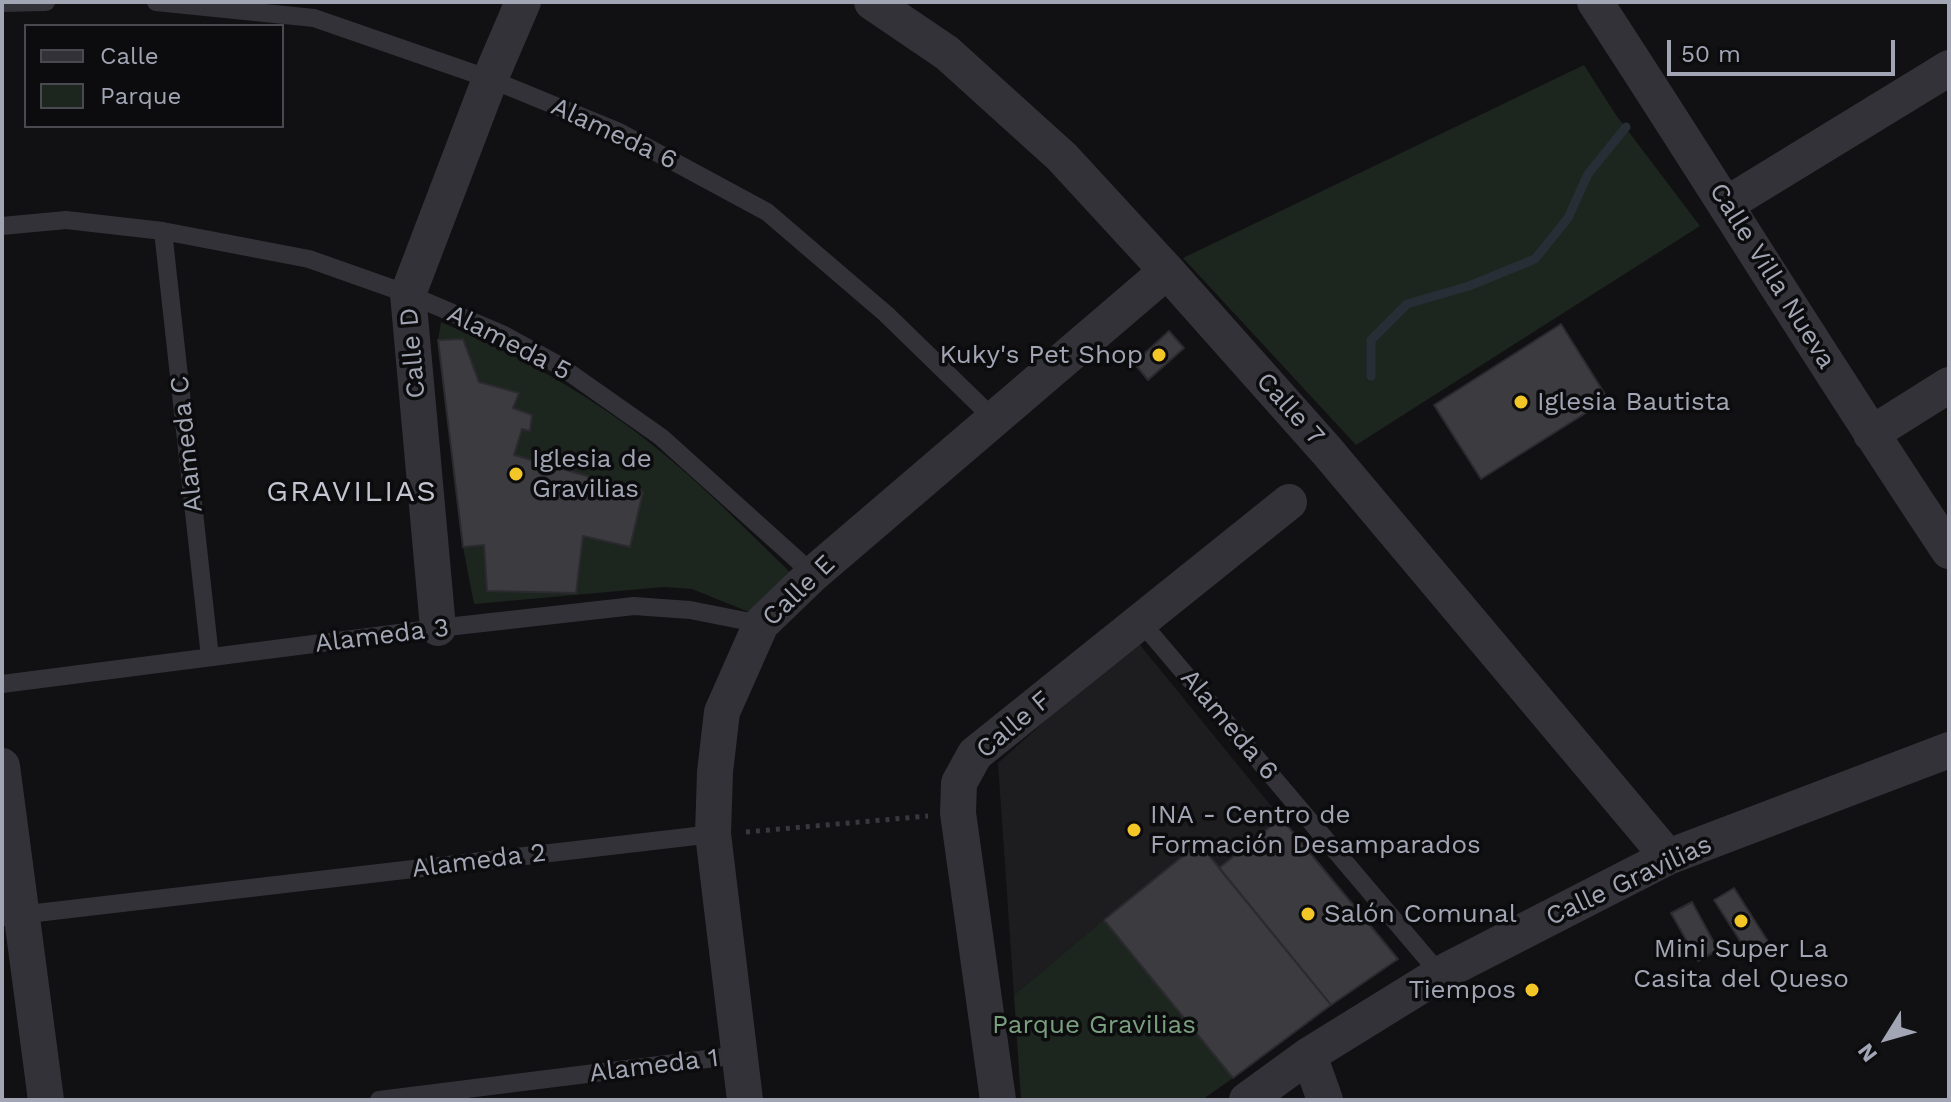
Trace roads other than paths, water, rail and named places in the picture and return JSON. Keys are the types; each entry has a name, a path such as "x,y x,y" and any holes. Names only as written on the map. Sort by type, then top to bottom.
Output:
{"street":[{"name":"Calle D","path":"438,628 408,294 490,79 523,2"},
{"name":"Calle 7","path":"872,2 947,53 1062,157 1327,451 1668,857"},
{"name":"Calle Villa Nueva","path":"1595,2 1949,551"},
{"path":"1727,204 1949,68"},
{"name":"Calle E","path":"745,1100 713,834 715,772 722,712 761,624 813,574 1167,271"},
{"path":"1871,434 1949,385"},
{"name":"Calle F","path":"998,1100 958,813 959,783 975,754 1289,502"},
{"name":"Calle Gravilias","path":"1247,1100 1309,1055 1440,974 1668,857 1949,750"},
{"path":"2,766 12,916 46,1100"},
{"path":"1309,1055 1325,1100"}],"lane":[{"path":"2,3 46,2"},
{"name":"Alameda 6","path":"156,2 314,18 490,79 617,131 767,212 886,314 995,420"},
{"name":"Alameda 5","path":"2,226 66,220 163,231 309,259 408,294 502,334 560,366 661,437 813,574"},
{"name":"Alameda C","path":"163,231 210,657"},
{"name":"Alameda 3","path":"2,684 634,606 690,610 761,624"},
{"name":"Alameda 6","path":"1141,622 1440,974"},
{"name":"Alameda 2","path":"12,916 713,834"},
{"name":"Alameda 1","path":"379,1100 739,1055"}],"waterway":[{"path":"1371,376 1371,340 1407,304 1469,286 1535,259 1568,218 1588,174 1626,127"}],"place":[{"name":"Kuky's Pet Shop","path":"1159,355"},
{"name":"Iglesia Bautista","path":"1521,402"},
{"name":"Iglesia de Gravilias","path":"516,474"},
{"name":"INA - Centro de Formación Desamparados","path":"1134,830"},
{"name":"Salón Comunal","path":"1308,914"},
{"name":"Mini Super La Casita del Queso","path":"1741,921"},
{"name":"Tiempos","path":"1532,990"}],"district":[{"name":"GRAVILIAS","path":"352,492"}],"park label":[{"name":"Parque Gravilias","path":"1094,1025"}]}
